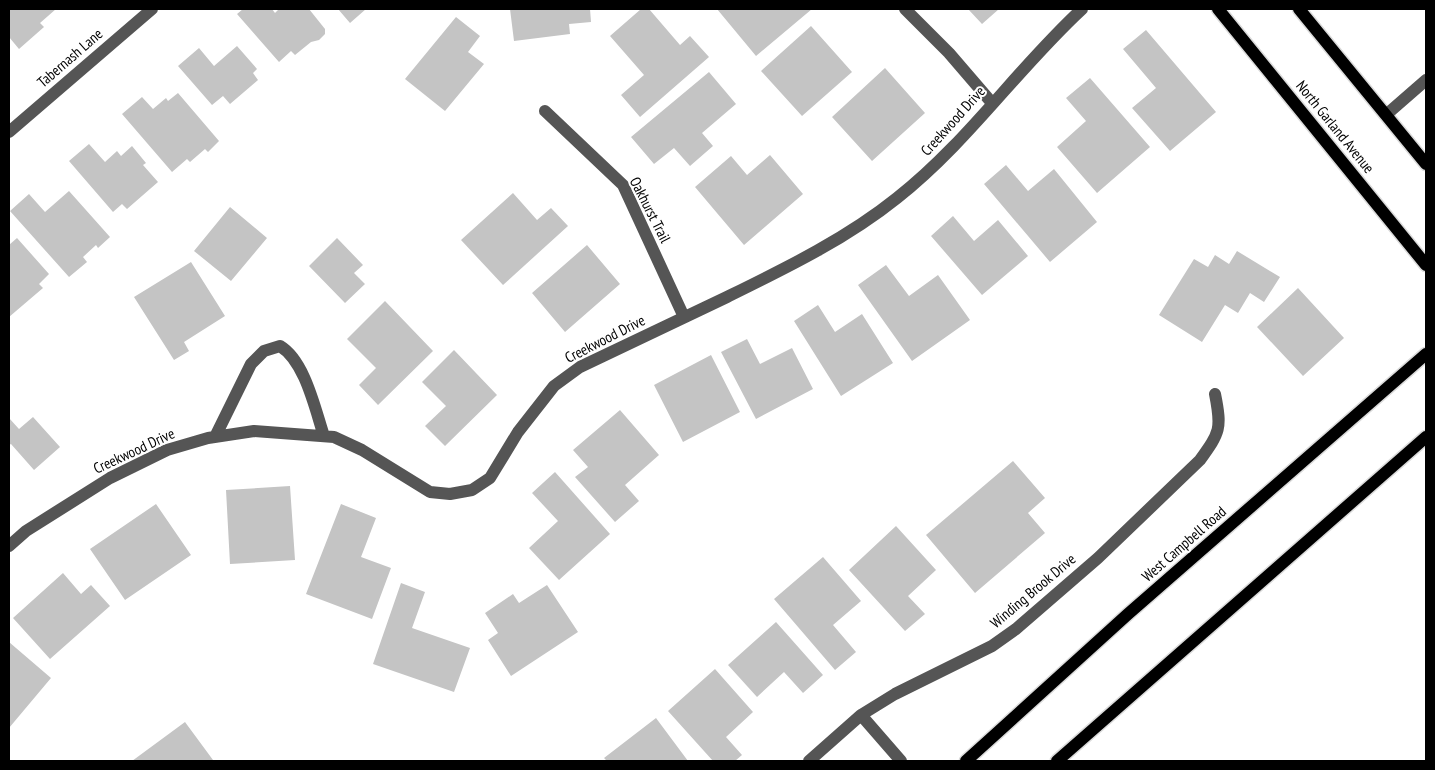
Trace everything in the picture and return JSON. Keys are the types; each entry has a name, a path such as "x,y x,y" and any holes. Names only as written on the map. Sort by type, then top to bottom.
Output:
{"main road":[{"name":"North Garland Avenue","path":"1218,9 1426,265"},
{"path":"1299,9 1426,164"},
{"name":"West Campbell Road","path":"966,761 1128,614 1426,354"},
{"path":"1057,761 1426,437"}],"street":[{"name":"Tabernash Lane","path":"9,132 152,9"},
{"path":"905,9 949,53 992,103"},
{"name":"Creekwood Drive","path":"9,546 26,531 110,478 167,450 215,437 254,431 334,437 362,450 430,492 450,494 472,490 490,478 518,432 554,386 580,367 769,276 838,239 896,199 945,157 1057,32 1082,9"},
{"path":"1386,114 1426,80"},
{"name":"Oakhurst Trail","path":"545,111 623,185 684,317"},
{"path":"215,437 251,364 264,351 280,346 290,351 298,364 324,436"},
{"name":"Winding Brook Drive","path":"809,761 861,715 895,694 992,646 1052,599 1200,460 1218,435 1219,413 1215,394"},
{"path":"861,715 901,761"}],"building":[{"path":"9,9 56,9 40,23 44,27 19,49 9,37"},
{"path":"243,9 272,9 275,13 279,9 309,9 325,29 325,34 295,55 291,51 279,62 237,14"},
{"path":"338,9 366,9 350,23"},
{"path":"510,9 590,9 591,22 569,24 570,34 514,41"},
{"path":"641,9 649,9 680,45 690,36 709,57 640,117 621,95 644,75 610,36"},
{"path":"717,9 812,9 756,56"},
{"path":"968,9 999,9 982,24"},
{"path":"456,17 480,36 468,52 484,64 445,111 405,79"},
{"path":"811,26 852,72 802,116 761,71"},
{"path":"1146,30 1216,112 1170,151 1132,108 1156,88 1123,49"},
{"path":"237,46 257,69 253,73 258,80 230,104 223,96 212,105 178,66 199,48 214,66"},
{"path":"885,68 925,113 872,161 832,117"},
{"path":"709,72 736,104 702,133 713,146 690,166 674,148 654,164 631,137"},
{"path":"1090,78 1150,147 1097,193 1057,147 1086,121 1066,98"},
{"path":"178,93 219,141 208,152 205,149 190,162 187,159 172,172 122,114 142,97 153,109 166,98 168,101"},
{"path":"89,144 105,162 117,151 121,156 132,146 146,163 143,165 158,182 127,209 122,204 113,212 69,161"},
{"path":"770,155 803,194 744,245 695,187 731,156 747,175"},
{"path":"1006,165 1028,191 1054,169 1097,222 1050,262 984,184"},
{"path":"69,191 110,237 98,248 96,245 83,257 87,262 69,277 10,211 29,194 45,212"},
{"path":"513,193 537,220 551,208 568,226 503,285 461,240"},
{"path":"230,207 267,238 231,281 194,251"},
{"path":"953,216 974,241 998,220 1028,256 982,295 931,236"},
{"path":"17,238 49,274 39,284 43,288 9,317 9,245"},
{"path":"337,238 363,265 354,273 365,284 345,303 309,266"},
{"path":"587,245 620,284 565,332 532,293"},
{"path":"1237,251 1280,277 1264,302 1250,293 1238,313 1225,305 1202,342 1159,315 1194,259 1208,267 1215,255 1229,264"},
{"path":"191,262 225,316 184,342 189,351 174,360 134,297"},
{"path":"886,265 909,296 938,275 970,320 912,361 858,285"},
{"path":"1298,288 1344,338 1303,376 1257,327"},
{"path":"385,301 433,351 378,405 359,385 376,368 347,339"},
{"path":"818,305 835,332 862,314 893,363 841,396 794,321"},
{"path":"747,339 760,364 792,348 813,389 756,419 721,352"},
{"path":"454,350 497,395 445,446 425,426 446,406 422,382"},
{"path":"711,355 740,412 683,442 654,385"},
{"path":"620,410 659,455 625,485 639,501 615,522 575,477 588,467 573,450"},
{"path":"33,417 60,447 34,470 11,444 9,445 9,418 19,429"},
{"path":"1013,461 1045,498 1028,513 1045,533 975,593 926,535"},
{"path":"555,472 610,534 559,580 529,548 558,521 532,493"},
{"path":"290,486 295,560 230,564 226,490"},
{"path":"156,504 191,555 125,600 90,549"},
{"path":"341,504 376,518 361,557 391,568 372,619 306,594"},
{"path":"896,526 936,570 908,596 925,614 905,631 849,570"},
{"path":"823,557 861,601 833,625 856,652 835,670 774,599"},
{"path":"63,573 81,594 91,585 110,606 50,659 13,618"},
{"path":"401,583 425,592 412,628 470,648 454,692 373,664"},
{"path":"547,585 578,632 511,676 488,640 498,633 485,613 513,594 519,603"},
{"path":"776,622 823,675 803,693 784,672 757,697 728,665"},
{"path":"9,642 51,678 9,728"},
{"path":"715,669 753,712 726,737 742,755 735,761 713,761 668,711"},
{"path":"656,718 688,761 607,761 604,758"},
{"path":"185,722 213,760 132,761"}]}
